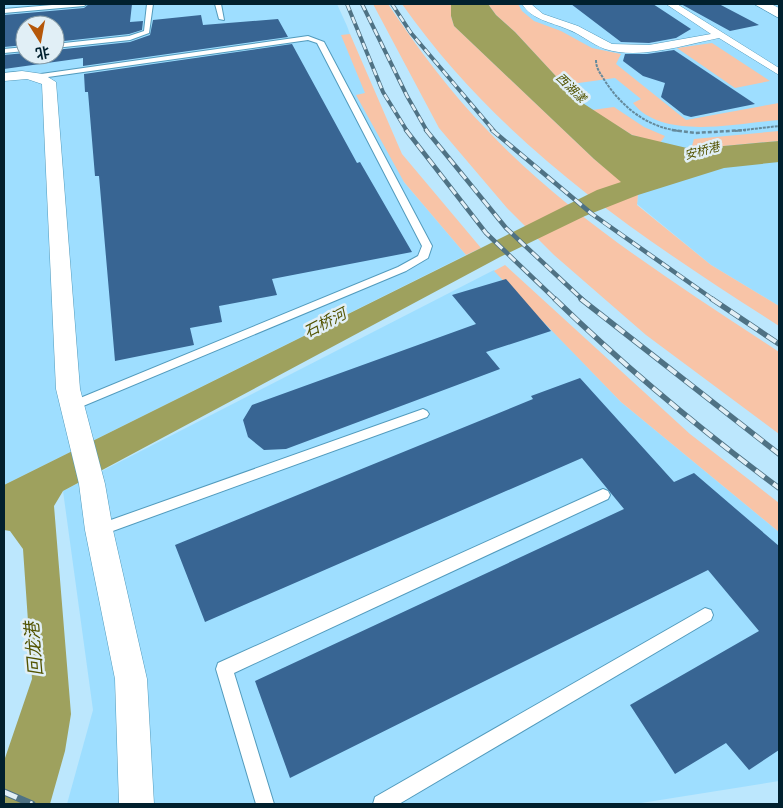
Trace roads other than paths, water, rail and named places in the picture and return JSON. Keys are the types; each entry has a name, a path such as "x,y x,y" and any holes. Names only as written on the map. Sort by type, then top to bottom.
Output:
{"street":[{"path":"526,4 538,14 553,22 580,30 594,41 607,46 634,49 720,35"},
{"path":"671,4 779,72"},
{"path":"760,4 779,14"},
{"path":"4,77 25,74 42,76 49,82 68,389 92,484 99,530 131,679 137,804"}],"lane":[{"path":"4,12 84,4"},
{"path":"65,45 130,38 147,32 150,4"},
{"path":"218,4 222,19"},
{"path":"42,76 308,38 320,42 427,246 423,258 402,269 72,406"},
{"path":"99,530 423,414"},
{"path":"265,804 224,669 603,495"},
{"path":"382,804 705,615"}],"water":[{"path":"451,4 488,4 496,15 515,32 578,100 632,135 691,149 779,141 779,162 724,168 638,195 585,216 500,257 63,491 54,506 71,714 65,751 50,804 4,804 4,761 32,679 23,549 10,531 4,530 4,485 597,190 621,182 594,159 454,26 451,16"}],"railway":[{"path":"347,4 383,92 407,131"},
{"path":"362,4 407,96 427,131"},
{"path":"392,4 411,33 494,131"},
{"path":"406,130 486,233 556,300"},
{"path":"426,130 506,228 583,300"},
{"path":"492,130 592,214 714,300"},
{"path":"555,299 664,397 779,488"},
{"path":"581,299 779,454"},
{"path":"712,299 779,344"},
{"path":"4,792 32,804"}],"water label":[{"name":"西湖漾","path":"571,88"},
{"name":"安桥港","path":"702,151"},
{"name":"石桥河","path":"325,323"},
{"name":"回龙港","path":"34,649"}]}
